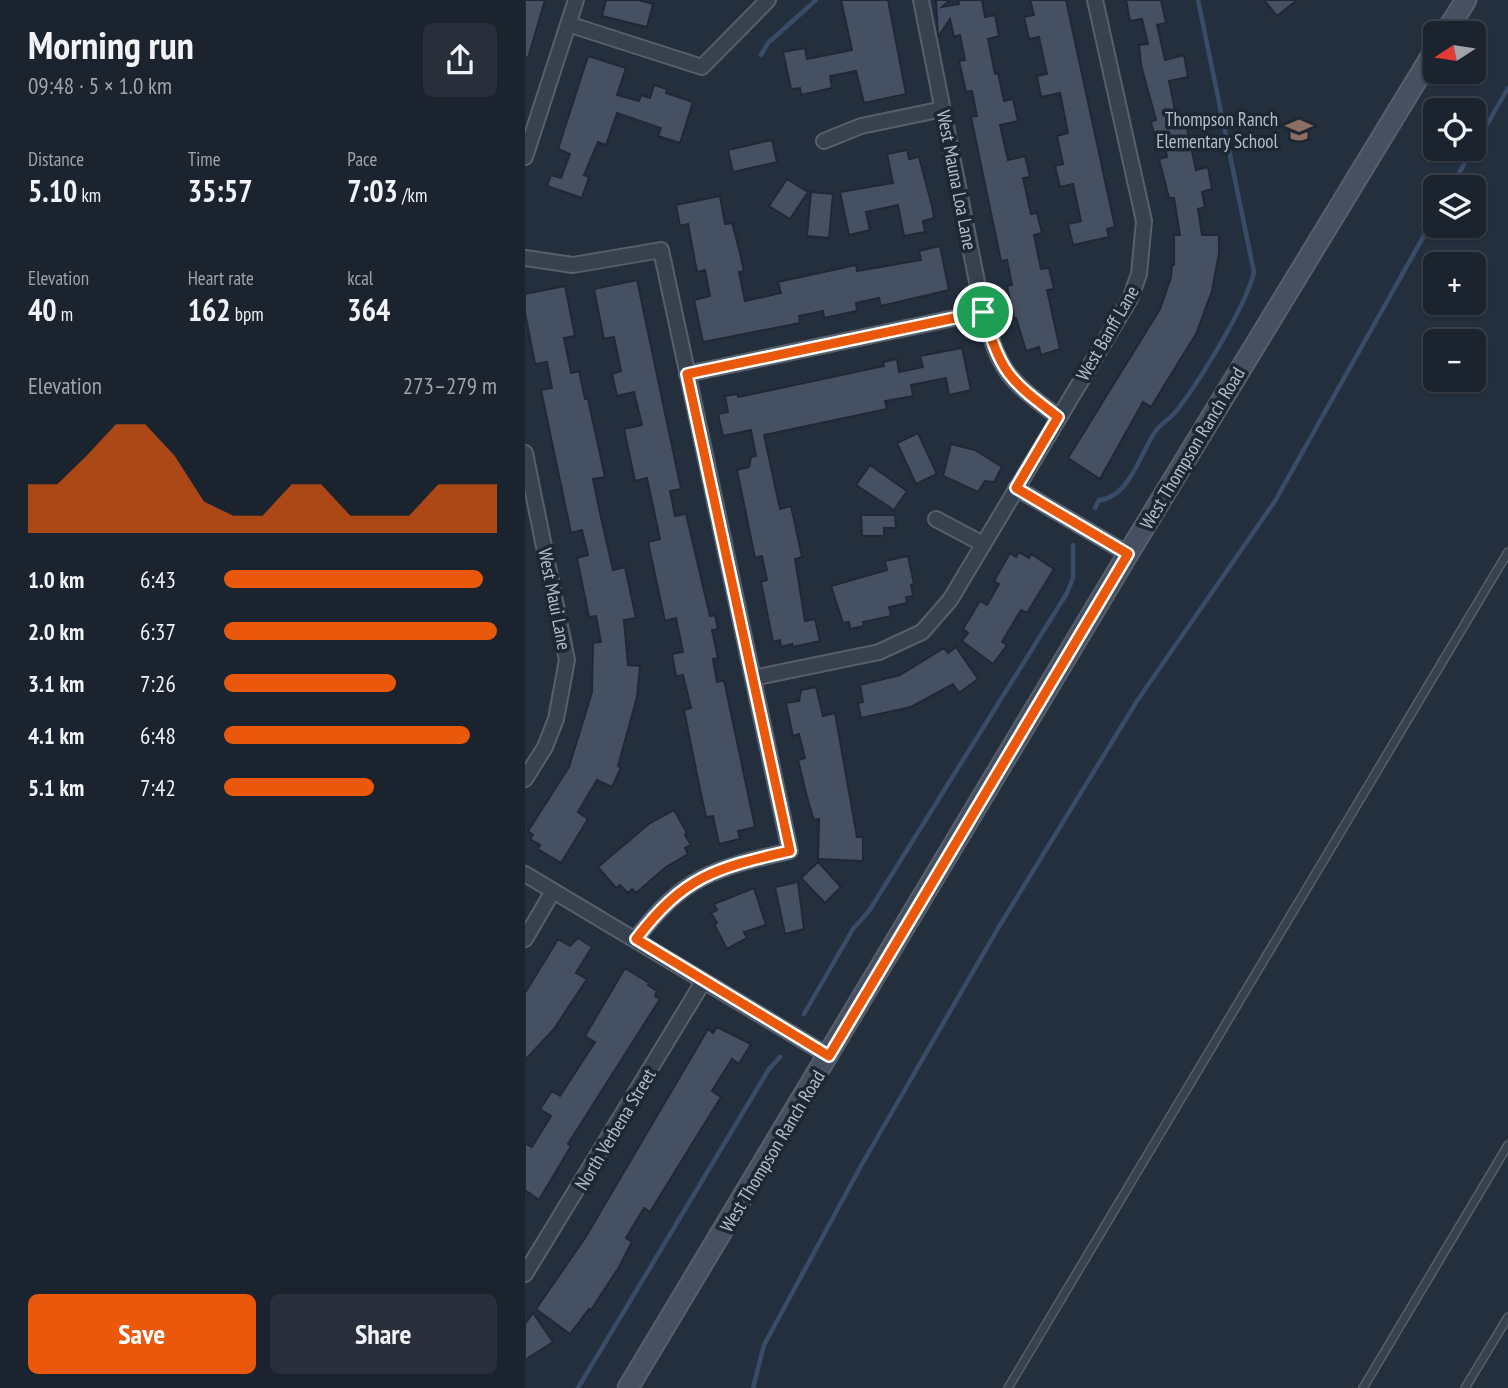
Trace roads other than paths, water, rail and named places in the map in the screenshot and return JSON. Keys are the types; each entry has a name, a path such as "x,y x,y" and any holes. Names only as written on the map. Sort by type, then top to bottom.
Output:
{"main road":[{"path":"1453,21 1466,0"},
{"name":"West Thompson Ranch Road","path":"628,1388 1128,554 1423,70"}],"street":[{"path":"525,157 576,0"},
{"path":"568,24 702,66 768,0"},
{"name":"West Mauna Loa Lane","path":"921,0 983,312 1003,368 1014,383 1058,417"},
{"name":"West Banff Lane","path":"753,678 879,652 922,632 950,600 1130,299 1144,243 1144,221 1095,0"},
{"path":"824,141 861,127 943,109"},
{"path":"525,258 573,265 661,250 790,851 723,866 701,877 665,903 636,939"},
{"path":"687,374 983,312"},
{"name":"West Maui Lane","path":"525,453 567,660 556,719 545,747 525,779"},
{"path":"1016,488 1128,554"},
{"path":"936,519 983,544"},
{"path":"525,874 829,1056"},
{"path":"525,939 553,891"},
{"name":"North Verbena Street","path":"525,1274 703,982"}],"lane":[{"path":"1008,1388 1508,552"},
{"path":"1363,1388 1508,1144"},
{"path":"1465,1388 1508,1317"}],"waterway":[{"path":"761,55 768,43 816,0"},
{"path":"1095,508 1099,500 1118,492 1126,483 1155,432 1176,412 1210,362 1242,304 1254,272 1198,0"},
{"path":"1458,175 1508,88"},
{"path":"753,1388 764,1345 862,1164 997,930 1137,701 1275,501 1423,237"},
{"path":"804,1014 853,929 869,911 1067,593 1073,578 1073,545"},
{"path":"578,1388 769,1069 780,1057"}],"place":[{"name":"Thompson Ranch Elementary School","path":"1299,130"}]}
